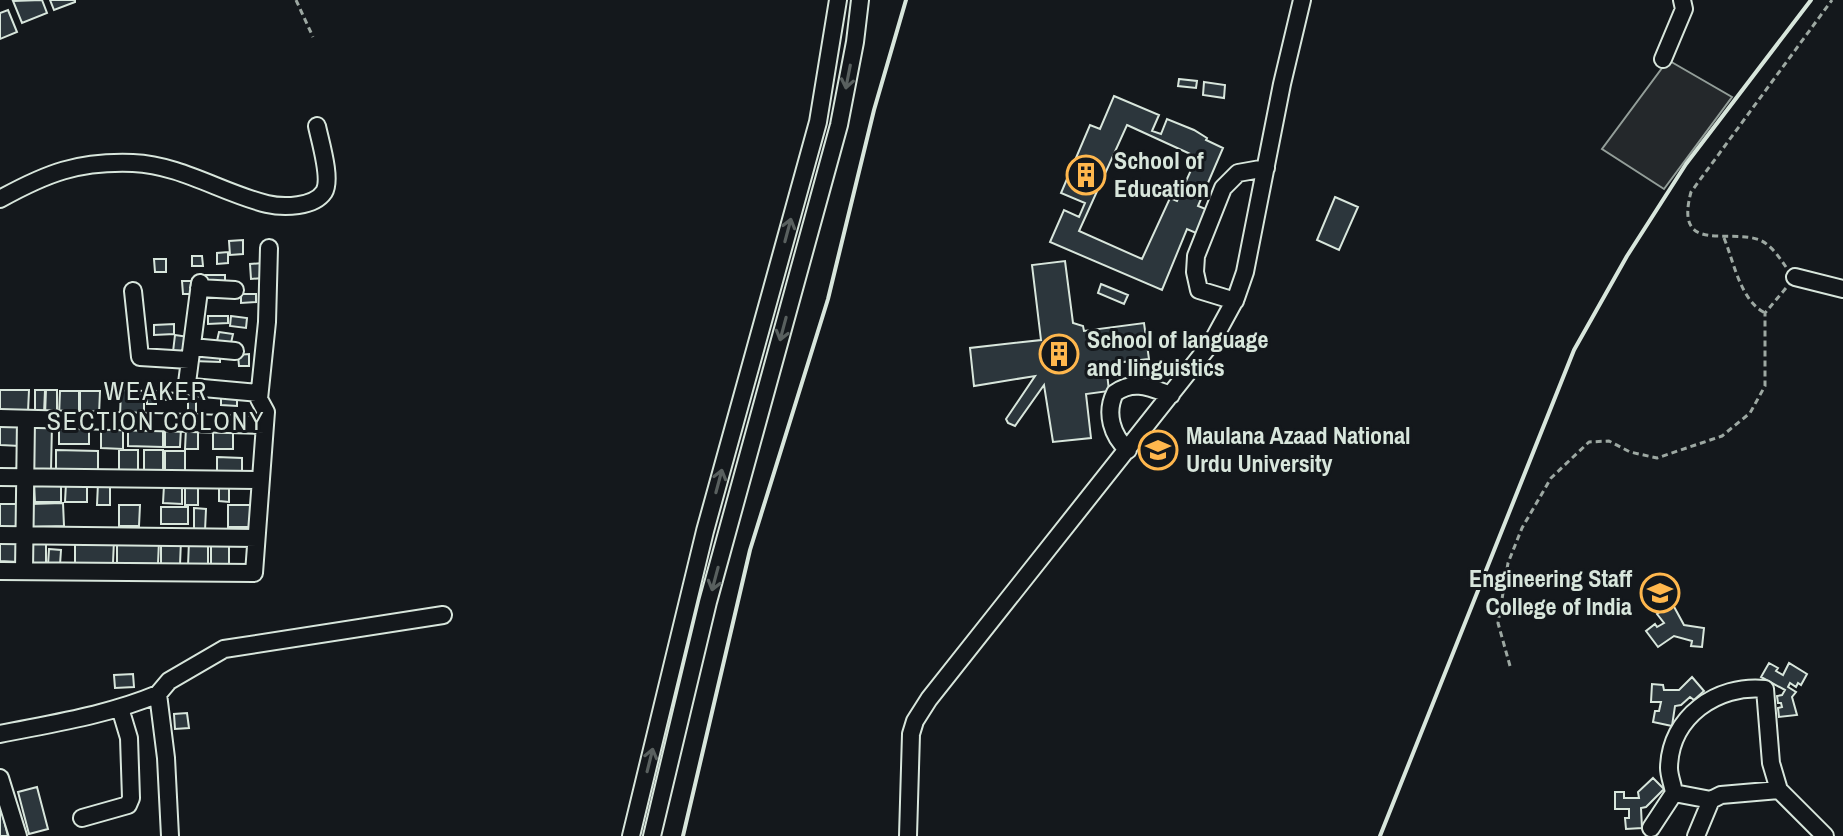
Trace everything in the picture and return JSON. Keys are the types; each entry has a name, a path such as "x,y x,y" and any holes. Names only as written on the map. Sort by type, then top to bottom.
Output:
{"street":[{"path":"631,836 705,531 818,122 838,0"},
{"path":"652,836 708,602 839,125 860,0"},
{"path":"908,836 909,749 915,721 929,699 1212,342 1235,301 1245,272 1302,0"},
{"path":"1663,59 1684,9 1682,0"},
{"path":"0,199 42,176 72,168 99,163 137,163 169,169 267,204 300,205 316,200 326,190 328,179 317,126"},
{"path":"1235,301 1199,290 1195,272 1196,256 1226,184 1238,173 1266,168"},
{"path":"0,571 254,573 266,412 260,403 259,393 267,322 269,248"},
{"path":"1795,277 1843,289"},
{"path":"235,290 199,285 187,383 192,387 259,393"},
{"path":"133,291 140,357 235,351"},
{"path":"1128,450 1118,442 1109,414 1115,393 1126,386 1137,385 1171,395"},
{"path":"0,418 265,425"},
{"path":"24,571 26,419"},
{"path":"0,477 260,480"},
{"path":"0,535 256,538"},
{"path":"0,734 120,708 158,694 169,681 224,649 443,615"},
{"path":"1651,828 1674,793 1669,769 1673,743 1686,719 1722,694 1750,688 1765,689 1771,763 1779,790 1825,836"},
{"path":"158,694 166,758 170,836"},
{"path":"82,818 128,805 131,798 129,738 120,708"},
{"path":"0,778 18,836"},
{"path":"1674,793 1711,800 1721,795 1779,790"},
{"path":"1696,836 1711,800"}],"path":[{"path":"296,0 313,37"},
{"path":"1510,666 1498,623 1508,563 1522,528 1551,478 1589,442 1609,441 1630,452 1657,458 1722,436 1750,413 1765,386 1765,313 1795,277 1776,252 1762,241 1699,233 1691,225 1686,210 1691,192 1832,0"},
{"path":"1724,238 1754,308 1765,313"}],"shaded area":[{"path":"1668,60 1732,97 1664,189 1602,149"}],"building":[{"path":"42,0 47,13 22,23 13,1"},
{"path":"50,0 75,0 75,2 54,10"},
{"path":"8,10 17,32 0,39 0,13"},
{"path":"1179,79 1197,81 1196,88 1178,86"},
{"path":"1204,82 1225,85 1224,98 1203,95"},
{"name":"School of Education","path":"1114,96 1159,115 1152,131 1161,134 1167,119 1194,130 1223,148 1198,206 1213,212 1203,236 1187,229 1162,290 1050,242 1064,210 1079,217 1085,203 1061,193 1090,125 1100,129","holes":["1127,125 1197,157 1177,201 1170,198 1142,259 1079,231"]},
{"path":"1335,197 1358,207 1339,250 1317,240"},
{"path":"243,240 243,254 230,255 229,241"},
{"path":"228,252 228,263 217,264 217,253"},
{"path":"192,256 202,256 203,266 192,266"},
{"path":"154,259 166,259 166,272 155,272"},
{"name":"School of language and linguistics","path":"1065,261 1073,323 1083,326 1084,331 1144,323 1149,359 1106,364 1109,391 1086,394 1091,438 1053,442 1044,385 1015,426 1008,423 1006,419 1035,376 974,386 970,348 1041,340 1032,265"},
{"path":"263,263 264,278 251,279 250,264"},
{"path":"206,275 225,275 225,286 206,285"},
{"path":"182,281 194,281 194,294 183,294"},
{"path":"1101,284 1128,295 1124,304 1098,293"},
{"path":"241,294 256,294 256,302 241,303"},
{"path":"208,316 228,316 228,323 208,324"},
{"path":"231,316 247,318 246,328 230,326"},
{"path":"174,324 174,334 154,335 154,325"},
{"path":"219,332 233,334 231,343 217,341"},
{"path":"175,335 189,337 188,353 173,352"},
{"path":"193,351 220,351 220,362 193,361"},
{"path":"249,354 249,366 239,366 238,355"},
{"path":"0,390 29,390 28,412 0,411"},
{"path":"35,390 45,390 44,414 35,414"},
{"path":"46,390 57,390 57,415 45,415"},
{"path":"121,390 144,391 144,417 120,416"},
{"path":"60,391 79,391 79,416 59,416"},
{"path":"80,391 100,391 99,415 80,415"},
{"path":"147,391 156,391 156,404 147,404"},
{"path":"160,392 177,393 177,400 160,400"},
{"path":"188,395 196,395 196,416 188,416"},
{"path":"221,395 237,396 237,406 221,405"},
{"path":"30,424 52,424 51,470 29,470"},
{"path":"0,425 21,425 20,446 0,445"},
{"path":"59,425 89,426 89,444 59,444"},
{"path":"128,425 163,426 163,447 128,446"},
{"path":"101,427 123,428 123,449 101,448"},
{"path":"165,428 181,428 180,447 165,447"},
{"path":"186,428 198,428 198,449 185,449"},
{"path":"213,432 233,432 233,449 213,449"},
{"path":"56,450 98,451 98,475 56,474"},
{"path":"119,450 138,450 138,474 119,474"},
{"path":"144,450 163,450 163,472 144,472"},
{"path":"165,451 185,451 185,472 165,472"},
{"path":"217,457 242,458 242,471 217,471"},
{"path":"34,483 61,483 61,502 35,502"},
{"path":"66,483 87,483 87,502 65,502"},
{"path":"98,483 110,484 110,505 97,505"},
{"path":"185,483 198,483 198,505 185,505"},
{"path":"219,484 229,484 229,502 219,501"},
{"path":"164,485 182,485 182,504 163,503"},
{"path":"63,503 64,526 31,527 30,504"},
{"path":"0,504 18,504 17,528 0,528"},
{"path":"119,505 140,505 139,526 119,526"},
{"path":"228,505 251,505 251,527 228,527"},
{"path":"161,507 188,507 188,524 161,524"},
{"path":"194,508 206,509 205,531 194,531"},
{"path":"31,537 46,537 46,564 31,565"},
{"path":"0,538 18,539 18,562 0,561"},
{"path":"75,539 114,540 113,563 75,563"},
{"path":"117,540 159,541 158,564 117,563"},
{"path":"161,540 181,540 180,565 161,564"},
{"path":"211,540 229,540 229,564 211,564"},
{"path":"189,541 208,542 208,566 188,566"},
{"path":"49,549 61,550 60,565 48,565"},
{"path":"1672,603 1684,625 1704,628 1702,647 1691,646 1692,641 1674,636 1658,647 1646,631 1655,624 1657,627 1664,623 1657,614"},
{"path":"1769,663 1783,675 1789,663 1807,674 1801,685 1798,683 1796,687 1790,683 1788,687 1796,692 1792,697 1797,715 1779,717 1778,708 1782,707 1777,696 1785,690 1761,677"},
{"path":"133,674 134,687 115,688 114,675"},
{"path":"1692,677 1704,691 1694,700 1690,697 1675,706 1672,726 1653,722 1661,702 1651,702 1652,684 1663,685 1664,690 1679,690"},
{"path":"187,713 189,728 175,729 174,714"},
{"path":"1653,778 1664,789 1646,807 1641,808 1642,828 1626,829 1625,818 1629,818 1629,809 1615,809 1615,792 1624,792 1624,798 1639,798 1638,792"},
{"path":"37,787 48,829 29,834 18,792"},
{"path":"0,805 8,836 0,836"}],"wall":[{"path":"683,836 750,550 828,299 874,110 906,0"},
{"path":"1380,836 1574,350 1627,256 1686,164 1811,0"}],"place":[{"name":"School of Education","path":"1086,175"},
{"name":"School of language and linguistics","path":"1059,354"},
{"name":"Maulana Azaad National Urdu University","path":"1158,450"},
{"name":"Engineering Staff College of India","path":"1660,593"}],"district":[{"name":"WEAKER SECTION COLONY","path":"156,406"}]}
